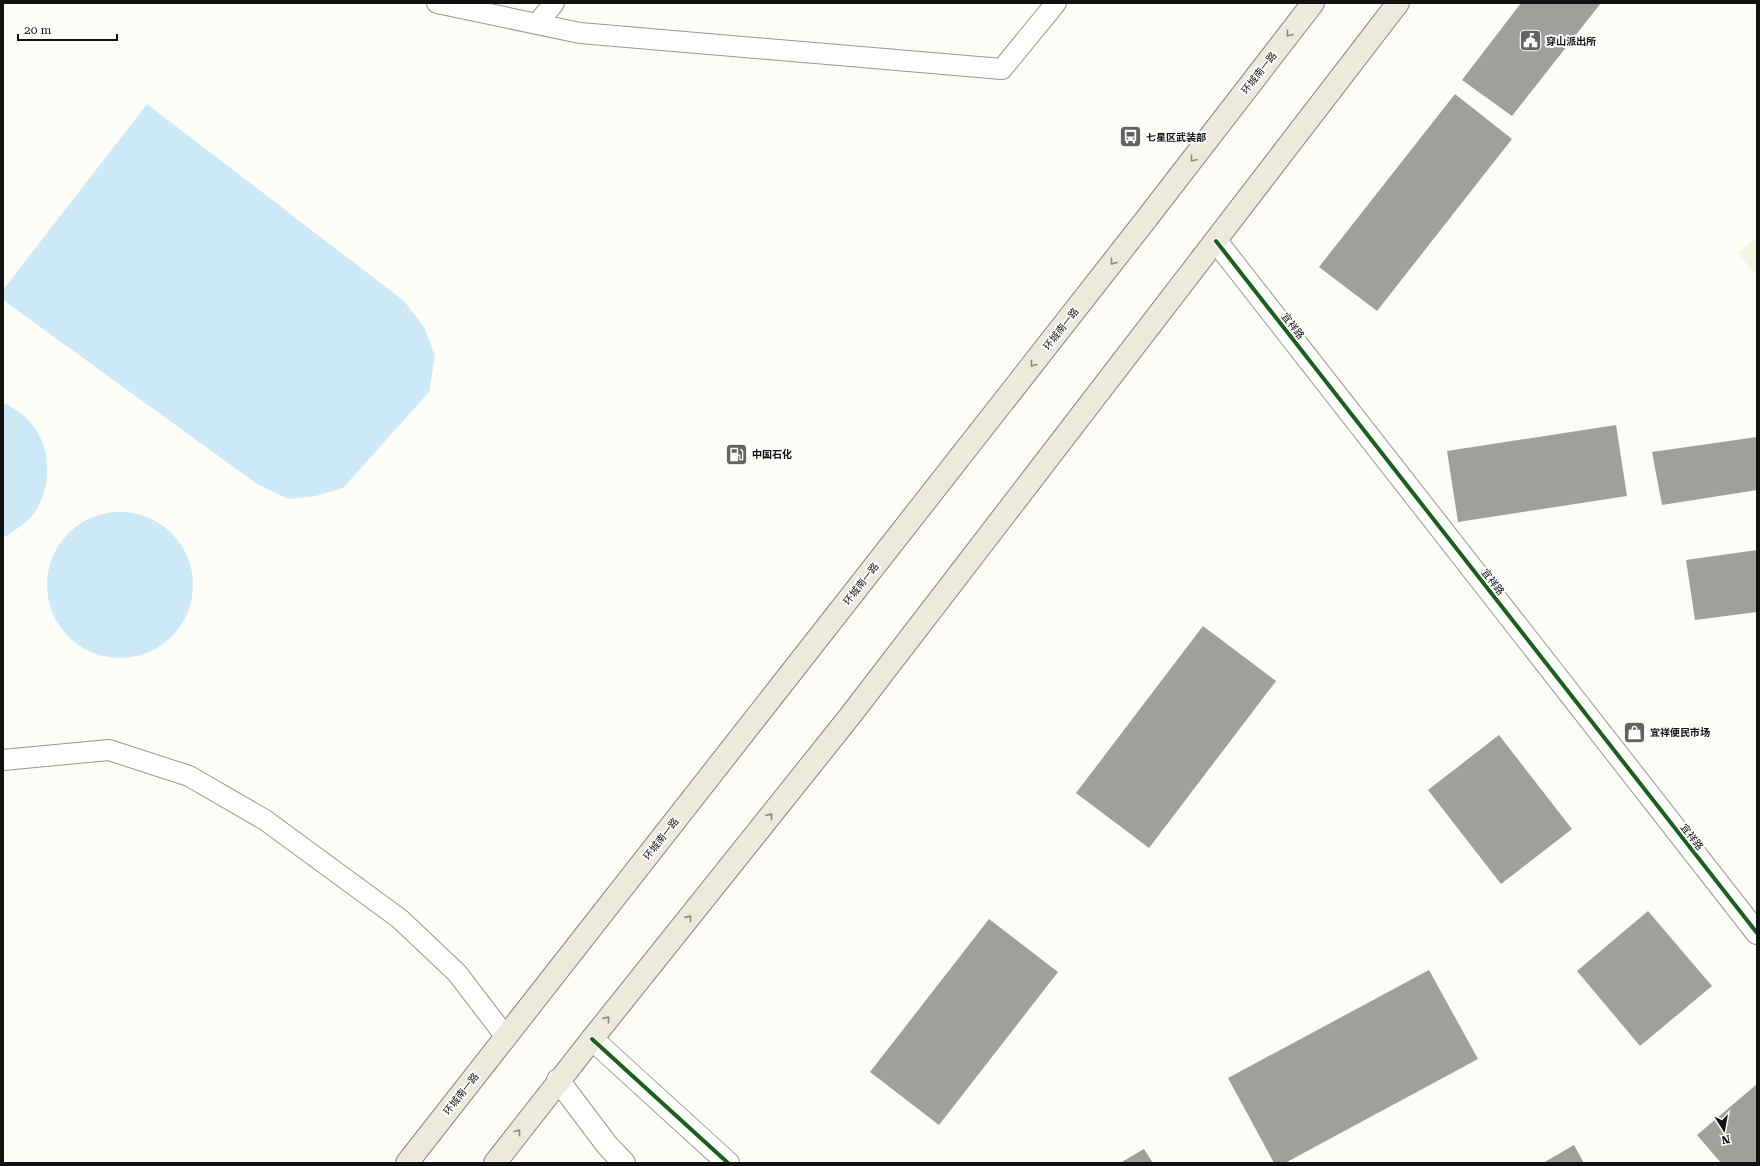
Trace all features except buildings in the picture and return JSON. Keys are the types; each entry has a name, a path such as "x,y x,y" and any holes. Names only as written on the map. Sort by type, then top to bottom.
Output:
{"main road":[{"name":"环城南一路","path":"408,1163 1144,222 1313,3"},
{"path":"495,1163 558,1080 850,716 1398,3"}],"street":[{"name":"宜祥路","path":"1216,240 1757,933"},
{"path":"592,1039 728,1163"},
{"path":"558,1080 607,1145 624,1163"}],"lane":[{"path":"437,3 580,33 1002,69 1056,3"},
{"path":"537,24 554,3"},
{"path":"3,760 109,750 189,776 265,820 400,919 456,973 506,1037"}],"green space":[{"path":"1757,238 1757,276 1738,253"}],"water":[{"path":"147,104 404,301 424,327 435,356 429,392 343,488 316,496 288,499 257,484 3,300 3,290"},
{"path":"3,403 19,412 37,431 46,455 47,467 44,493 36,511 23,524 3,538"},
{"path":"113,512 127,512 148,517 161,524 172,533 181,544 188,557 192,571 192,599 188,613 181,626 172,637 161,646 148,653 127,658 113,658 92,653 79,646 63,631 52,613 47,592 47,578 52,557 59,544 74,528 92,517"}],"cycle path":[{"path":"1216,241 1757,933"},
{"path":"592,1039 728,1163"}],"place":[{"name":"穿山派出所","path":"1531,41"},
{"name":"七星区武装部","path":"1130,137"},
{"name":"中国石化","path":"737,454"},
{"name":"宜祥便民市场","path":"1635,732"}]}
